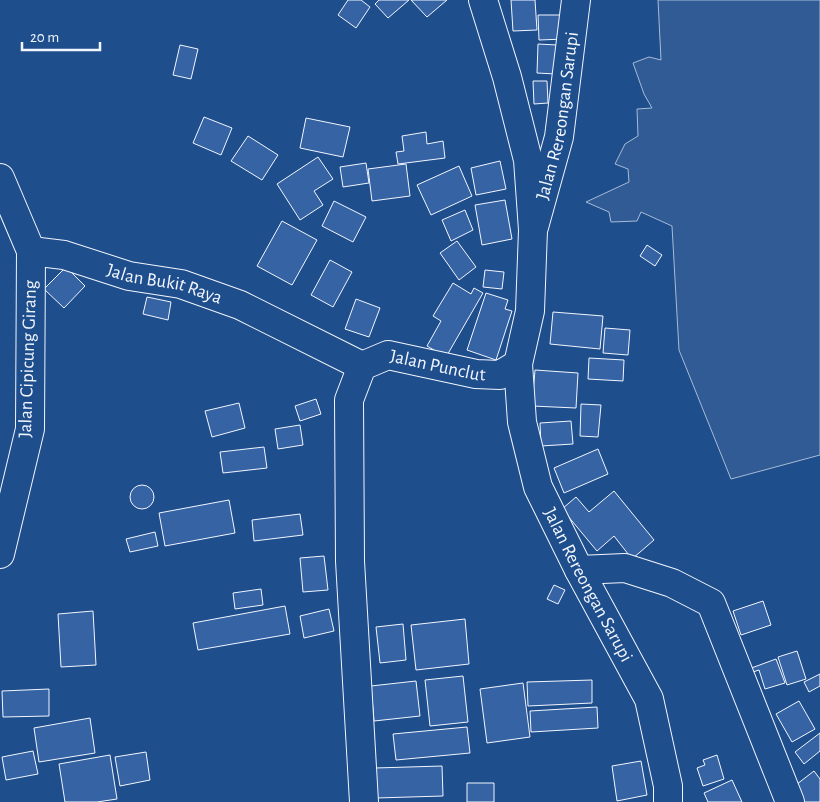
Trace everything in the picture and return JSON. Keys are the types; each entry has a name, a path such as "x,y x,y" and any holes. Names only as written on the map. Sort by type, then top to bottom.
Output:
{"street":[{"path":"483,0 507,77 528,160 533,230 530,311 518,364"},
{"name":"Jalan Rereongan Sarupi","path":"533,230 559,138 576,0"},
{"path":"0,178 31,251"},
{"name":"Jalan Bukit Raya","path":"31,251 64,255 129,276 181,284 240,304 362,366"},
{"name":"Jalan Cipicung Girang","path":"0,554 30,429 31,251"},
{"name":"Jalan Punclut","path":"364,802 350,561 349,400 362,366 388,355 476,374 500,375 518,364"},
{"name":"Jalan Rereongan Sarupi","path":"518,364 522,422 538,487 579,570 649,699 668,786 668,802"},
{"path":"579,570 625,568 672,583 711,603 790,802"}],"shaded area":[{"path":"658,0 820,0 820,455 731,479 679,350 672,226 641,212 637,221 611,222 609,212 586,202 629,182 628,169 615,164 625,144 638,136 637,109 652,108 644,94 633,63 649,57 661,60"}],"building":[{"path":"348,0 361,0 370,7 356,28 338,15"},
{"path":"379,0 409,0 388,18 375,4"},
{"path":"411,0 447,0 427,17"},
{"path":"511,0 535,0 537,30 513,31"},
{"path":"538,15 564,15 565,39 539,40"},
{"path":"538,44 557,45 556,74 537,73"},
{"path":"180,45 198,49 191,79 173,75"},
{"path":"533,81 547,81 548,103 534,104"},
{"path":"204,117 232,128 221,155 193,143"},
{"path":"306,118 350,127 343,157 300,148"},
{"path":"426,132 427,144 443,141 445,158 398,164 396,152 404,151 402,136"},
{"path":"248,136 278,155 262,180 231,161"},
{"path":"318,157 333,179 314,191 323,205 300,220 277,184"},
{"path":"500,161 506,189 476,195 471,168"},
{"path":"366,163 369,183 343,187 340,167"},
{"path":"406,164 410,196 372,201 368,169"},
{"path":"459,166 472,196 431,215 417,185"},
{"path":"505,200 512,239 482,245 475,205"},
{"path":"334,201 366,217 353,242 322,226"},
{"path":"465,210 473,230 451,241 442,220"},
{"path":"282,221 317,240 292,285 257,266"},
{"path":"457,241 476,267 459,280 440,253"},
{"path":"647,245 662,255 655,266 640,256"},
{"path":"330,260 352,272 333,307 311,295"},
{"path":"66,267 85,286 64,308 44,289"},
{"path":"485,270 504,272 502,289 483,287"},
{"path":"453,283 471,294 474,288 483,293 446,357 427,346 441,321 433,316"},
{"path":"486,293 508,300 505,309 512,311 496,360 467,350"},
{"path":"147,297 171,302 168,320 143,314"},
{"path":"356,299 380,308 369,337 345,329"},
{"path":"553,312 603,316 600,349 550,344"},
{"path":"605,328 630,330 628,355 603,353"},
{"path":"589,358 624,360 623,381 588,379"},
{"path":"535,370 578,373 576,408 532,406"},
{"path":"316,399 321,414 300,421 295,406"},
{"path":"239,403 245,428 212,437 205,411"},
{"path":"581,404 601,405 598,437 580,436"},
{"path":"571,421 573,444 541,446 540,423"},
{"path":"300,425 303,445 278,449 275,429"},
{"path":"264,447 267,468 223,473 220,452"},
{"path":"598,449 608,474 564,493 554,468"},
{"path":"142,485 151,488 154,497 151,506 142,509 133,506 130,497 133,488"},
{"path":"614,491 654,540 632,559 614,536 597,551 562,509 576,497 589,512"},
{"path":"229,500 235,533 165,546 159,513"},
{"path":"300,514 303,535 254,541 252,520"},
{"path":"155,532 158,546 130,552 126,539"},
{"path":"324,556 328,590 303,592 300,558"},
{"path":"554,585 565,590 558,604 547,599"},
{"path":"261,589 263,605 235,609 233,593"},
{"path":"763,601 771,625 741,635 733,611"},
{"path":"285,606 290,634 198,650 193,623"},
{"path":"329,609 334,631 304,638 300,616"},
{"path":"93,611 96,665 61,667 58,614"},
{"path":"465,619 469,664 416,670 411,625"},
{"path":"403,624 406,660 380,663 376,627"},
{"path":"797,651 806,679 787,685 778,657"},
{"path":"776,659 785,683 765,689 759,670 747,674 746,670"},
{"path":"820,674 820,686 809,692 804,682"},
{"path":"463,676 468,722 430,726 425,680"},
{"path":"592,680 592,703 528,706 527,682"},
{"path":"416,681 420,716 374,721 371,686"},
{"path":"523,683 530,737 487,743 480,689"},
{"path":"49,689 49,716 3,717 2,691"},
{"path":"799,701 815,729 792,742 776,714"},
{"path":"597,707 598,728 531,732 530,711"},
{"path":"90,718 95,753 39,762 34,728"},
{"path":"467,727 470,753 396,760 393,734"},
{"path":"820,733 820,751 804,764 795,752"},
{"path":"33,751 38,774 6,780 2,757"},
{"path":"146,752 150,780 120,786 115,757"},
{"path":"110,755 117,799 97,802 65,802 59,764"},
{"path":"717,755 724,779 703,786 697,768 705,765 703,760"},
{"path":"641,761 647,795 617,801 612,766"},
{"path":"442,766 443,796 376,798 375,768"},
{"path":"814,771 820,779 820,802 796,802 788,791"},
{"path":"732,780 742,802 708,802 704,793"},
{"path":"467,783 494,783 494,802 467,802"}]}
